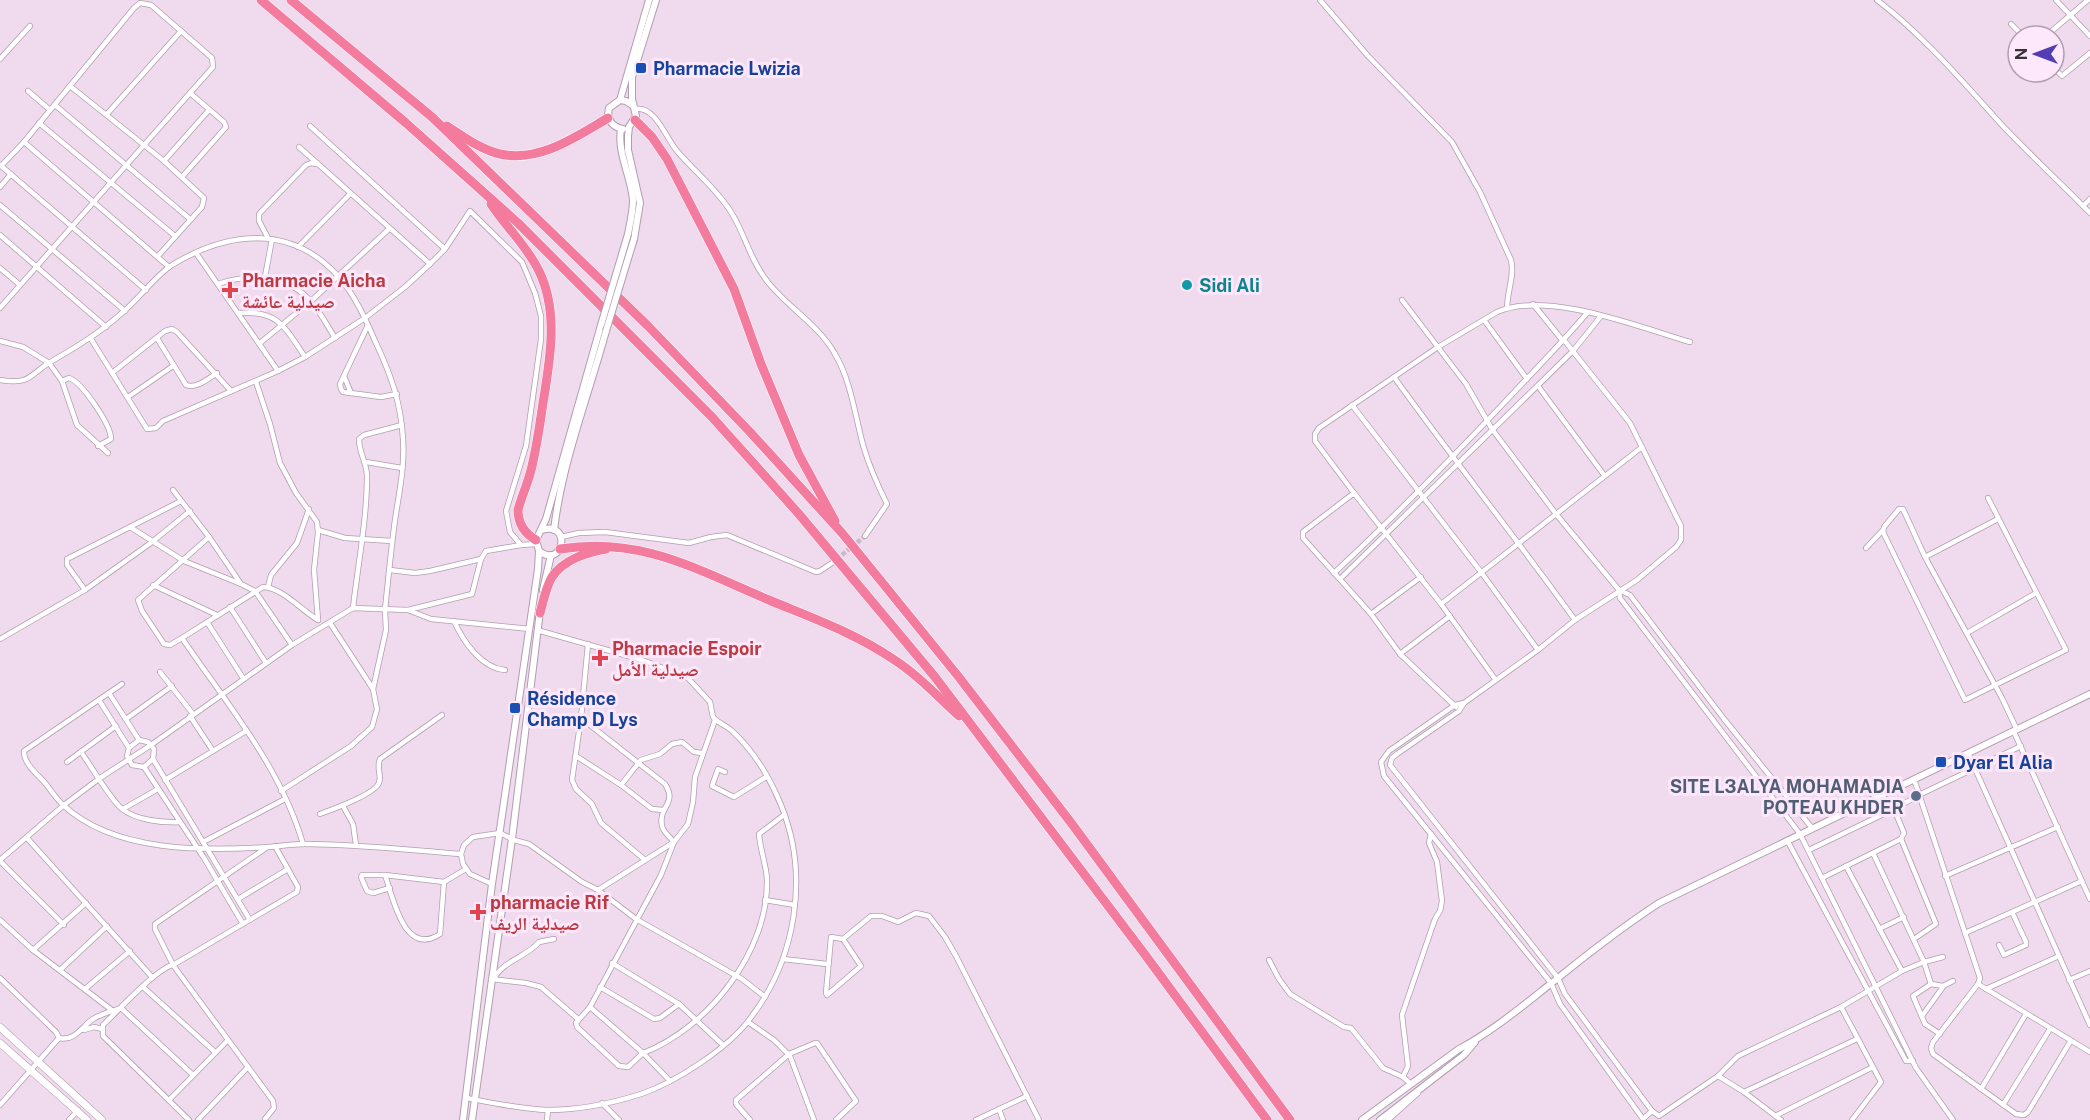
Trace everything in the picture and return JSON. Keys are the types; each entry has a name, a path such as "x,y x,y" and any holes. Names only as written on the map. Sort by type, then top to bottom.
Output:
{"highway":[{"path":"261,0 406,123 518,223 712,417 820,539 934,677 1146,956 1267,1120"},
{"path":"291,0 432,117 648,326 750,432 842,533 958,676 1065,815 1290,1120"},
{"path":"432,117 484,148 500,154 517,155 549,150 608,118"},
{"path":"632,123 652,137 667,159 734,289 761,364 799,455 842,533"},
{"path":"485,194 536,265 550,306 552,320 548,372 532,465 518,517 523,529 537,545"},
{"path":"560,549 591,545 626,548 667,557 702,569 878,649 911,672 976,732"},
{"path":"540,613 552,576 568,562 599,550 626,548"}],"main road":[{"path":"0,1027 102,1120"},
{"path":"0,1043 87,1120"}],"street":[{"path":"621,129 611,123 608,118 609,108 620,100 649,0"},
{"path":"554,530 558,503 575,439 634,239 640,203 628,150 634,107 632,77 656,0"},
{"path":"1320,0 1368,56 1452,142 1467,165 1511,260 1507,308"},
{"path":"1877,0 1941,58 2003,126 2090,213"},
{"path":"2056,0 2090,36"},
{"path":"2060,24 2088,0"},
{"path":"1,304 52,249 71,226 111,182 142,144 213,67 213,62 181,31 151,5 140,3 24,142 0,166 11,174 71,226 146,290"},
{"path":"0,59 30,26"},
{"path":"107,114 181,31"},
{"path":"0,48 7,51"},
{"path":"2066,73 2090,53"},
{"path":"70,86 164,161 205,200 202,207 158,256"},
{"path":"28,91 50,110"},
{"path":"182,177 226,128 224,122 190,93"},
{"path":"620,100 649,111 672,145 723,200 744,238 753,261 764,277 835,353 848,383 870,468 887,504 865,536"},
{"path":"55,105 190,219"},
{"path":"164,161 209,110"},
{"path":"39,123 175,236"},
{"path":"621,129 632,123"},
{"path":"310,126 445,249"},
{"path":"467,1120 466,1098 492,884 530,629 537,545 633,213 633,200 622,151 621,129"},
{"path":"24,142 169,267"},
{"path":"298,147 430,264"},
{"path":"266,277 270,238 259,221 259,214 306,165 316,164"},
{"path":"0,187 11,174"},
{"path":"298,247 350,194"},
{"path":"2083,206 2090,200"},
{"path":"0,205 125,311"},
{"path":"91,339 147,429 152,430 163,421 256,382 305,357 365,318 405,287 445,249 470,211 522,262 539,305 541,339 526,446 506,511 510,532 521,545"},
{"path":"260,343 311,301 389,229"},
{"path":"0,235 106,327"},
{"path":"0,380 15,383 27,380 49,363 91,339 125,311 169,267 196,253 229,241 241,238 270,238 298,247 323,263 338,276 368,324 397,394 402,426 402,468 385,610 386,630 373,688"},
{"path":"196,253 278,371"},
{"path":"0,268 20,285"},
{"path":"218,284 248,276 283,281 311,301 335,338"},
{"path":"1402,300 1466,384 1492,429 1556,514 1619,590 1630,595 1724,719 1812,828"},
{"path":"1390,765 1392,758 1459,711 1464,703 1538,650 1575,620 1637,580 1676,548 1681,540 1683,531 1630,423 1533,304"},
{"path":"1495,680 1442,604 1381,529 1315,441 1314,438 1319,428 1438,347 1507,308 1533,304 1587,313 1690,342"},
{"path":"239,312 264,313 283,324 305,357"},
{"path":"1334,573 1488,421 1564,341 1587,313"},
{"path":"1340,579 1573,351 1601,316"},
{"path":"1484,320 1527,379"},
{"path":"368,324 344,375 351,393 381,397 397,394"},
{"path":"112,373 169,329 175,330 217,373 231,391"},
{"path":"157,338 172,366 189,387 217,373"},
{"path":"0,341 23,347 49,363 62,381 76,425 108,453"},
{"path":"128,397 172,366"},
{"path":"1394,377 1575,620"},
{"path":"62,381 69,378 78,382 107,424 111,439 98,446"},
{"path":"256,382 280,463 296,493 316,522 318,530 314,570 319,629"},
{"path":"1538,386 1604,475"},
{"path":"1352,405 1538,650"},
{"path":"353,608 366,494 366,462 360,450 359,438 402,426"},
{"path":"1442,604 1642,447"},
{"path":"366,462 402,468"},
{"path":"173,490 241,584"},
{"path":"1354,493 1303,532 1303,538 1371,614 1401,654 1459,711"},
{"path":"1883,530 1964,699 1967,700 2066,650 1988,498"},
{"path":"85,590 67,565 67,559 181,501"},
{"path":"1866,548 1899,508 1903,508 1925,557 1995,686 2090,899"},
{"path":"268,587 271,575 297,543 309,510"},
{"path":"0,639 85,590 152,542 190,511"},
{"path":"1925,557 1998,519"},
{"path":"130,527 184,561 255,591 292,645"},
{"path":"318,530 334,536 392,541"},
{"path":"63,925 0,861 64,805 100,778 152,745 243,678 353,608 408,610 472,594 481,559 486,551 521,545 537,545 546,555 551,555 560,549 561,537 554,530 542,530"},
{"path":"561,537 579,533 605,532 689,543 728,535 816,572 832,563"},
{"path":"209,537 138,600 142,611 164,644 170,645 261,588 268,587 281,594 318,620"},
{"path":"467,1120 474,1099 492,979 531,695 537,630 551,555"},
{"path":"390,570 430,572 481,559"},
{"path":"1371,614 1421,577"},
{"path":"153,585 217,615"},
{"path":"1619,590 1620,598 1800,834 1913,1061 1953,1120"},
{"path":"1967,633 2036,593"},
{"path":"230,607 266,663"},
{"path":"408,610 431,619 530,629"},
{"path":"1401,654 1449,616"},
{"path":"454,621 464,639 483,662 505,670"},
{"path":"207,622 243,678"},
{"path":"282,791 330,761 367,733 376,718 377,709 373,688 330,623"},
{"path":"466,1098 548,1110 602,1103 641,1094 694,1067 748,1022 765,997 783,959 795,905 795,861 784,815 766,777 730,728 715,720 710,702 687,677 658,665 537,630"},
{"path":"182,638 246,731 282,791 303,844"},
{"path":"588,644 573,785 588,798 601,823 645,860"},
{"path":"160,672 172,686 213,751"},
{"path":"122,684 24,751 26,762 64,805 93,824 133,840 160,846 207,848 303,844 356,845 460,854"},
{"path":"126,718 172,686"},
{"path":"109,693 139,740 152,745"},
{"path":"531,695 561,705"},
{"path":"1380,1120 1464,1054 1477,1040 1659,903 2089,697"},
{"path":"99,700 129,747"},
{"path":"1380,764 1389,751 1455,705 1464,703"},
{"path":"320,814 343,806 376,788 379,784 380,759 442,714"},
{"path":"581,718 665,784 670,792 670,800 663,810 662,827 674,842"},
{"path":"715,720 695,777 688,824 674,842 661,874 590,1007 576,1023 577,1028 622,1068 628,1067 643,1053 673,1039 698,1020 712,1006 735,975 755,937 765,900 767,879 759,834 784,815"},
{"path":"67,762 116,726"},
{"path":"165,780 246,731"},
{"path":"139,740 129,747 127,752 129,761 136,767 144,767 153,759 155,754 152,745"},
{"path":"621,785 637,763 644,758 664,752 672,744 680,742 694,752 702,753"},
{"path":"1809,850 1974,767 2021,746"},
{"path":"81,752 112,798 123,809 158,821 180,822"},
{"path":"1968,753 2090,1025"},
{"path":"576,756 621,785 652,809 663,810"},
{"path":"153,759 250,920"},
{"path":"1380,764 1390,765 1558,978 1565,994 1652,1111 1659,1116 1718,1076 1738,1056 1840,1007 1902,971 1943,957"},
{"path":"1380,764 1384,776 1551,984 1560,1004 1643,1119 1652,1111"},
{"path":"144,767 198,848 243,924"},
{"path":"725,772 718,769 712,786 734,797 766,777"},
{"path":"1914,779 1921,794 1945,876 1980,976 1978,984 1932,1045 1933,1053 2016,1114 2026,1114 2070,1042"},
{"path":"123,809 158,789"},
{"path":"203,842 285,799"},
{"path":"343,806 353,824 356,845"},
{"path":"1822,879 1901,839 1904,833 1894,809"},
{"path":"1945,876 2058,827"},
{"path":"492,884 470,874 460,854 464,845 473,837 500,833 529,844 582,882 598,890 636,919 735,975 765,997"},
{"path":"1403,1077 1408,1066 1402,1015 1435,919 1442,907 1437,862 1429,843 1431,834"},
{"path":"27,838 152,977"},
{"path":"1901,839 1936,924 1914,939"},
{"path":"1787,840 1906,1061 1913,1061"},
{"path":"598,890 674,842"},
{"path":"189,1120 103,1036 102,1029 152,977 164,968 173,965 297,892 298,887 275,846"},
{"path":"265,1120 274,1108 273,1101 173,965 155,929 155,924 268,847"},
{"path":"1873,853 1914,939 1931,984"},
{"path":"1846,866 1902,971"},
{"path":"238,898 288,869"},
{"path":"390,888 374,893 367,891 361,879 362,875 385,875 444,882 466,869"},
{"path":"385,875 403,926 417,938 430,939 440,934 444,882"},
{"path":"1965,933 2082,881"},
{"path":"765,900 795,905"},
{"path":"33,950 86,903"},
{"path":"1999,945 2004,955 2026,945 2012,912"},
{"path":"843,939 871,916 876,915 898,922 916,913 929,916 956,956 1039,1120"},
{"path":"1879,928 1904,917"},
{"path":"0,920 33,950 112,1011"},
{"path":"60,970 107,926"},
{"path":"831,937 839,937 843,939 861,966 827,995 827,964 831,937"},
{"path":"492,979 500,970 539,942 554,939"},
{"path":"85,989 130,951"},
{"path":"1986,989 2059,956"},
{"path":"783,959 827,964"},
{"path":"1269,960 1290,994 1344,1027 1351,1028 1383,1068 1403,1077 1411,1084"},
{"path":"612,963 679,1004 723,1045"},
{"path":"2069,980 2090,971"},
{"path":"0,978 56,1032 59,1038 64,1040 90,1028 102,1029"},
{"path":"492,979 526,982 541,987 578,1019"},
{"path":"1922,1016 1943,986 1953,981"},
{"path":"1940,1034 1925,1024 1913,996 1931,984 1943,986"},
{"path":"1978,984 2070,1042 2090,1052"},
{"path":"143,987 215,1052"},
{"path":"600,987 654,1019 660,1018 679,1004"},
{"path":"590,1007 643,1053 670,1081"},
{"path":"1840,1007 1881,1082 1852,1120"},
{"path":"81,1031 89,1021 121,1008"},
{"path":"121,1008 193,1075"},
{"path":"1981,1089 2026,1014"},
{"path":"748,1022 774,1040 789,1054 795,1063 814,1120"},
{"path":"2003,1105 2050,1029"},
{"path":"0,1105 59,1038"},
{"path":"1744,1092 1857,1039"},
{"path":"169,1100 228,1040"},
{"path":"1362,1120 1459,1049 1477,1040"},
{"path":"750,1120 736,1104 736,1100 789,1054 811,1043 817,1043 856,1101 836,1120"},
{"path":"198,1120 248,1067"},
{"path":"1775,1116 1873,1067"},
{"path":"1718,1076 1781,1120"},
{"path":"1388,1120 1412,1100 1419,1090"},
{"path":"976,1120 1027,1096"},
{"path":"602,1103 619,1120"},
{"path":"999,1109 1003,1120"},
{"path":"69,1120 78,1110"},
{"path":"547,1120 548,1110"}],"tunnel":[{"path":"837,559 865,536"}],"place":[{"name":"Pharmacie Lwizia","path":"641,68"},
{"name":"Sidi Ali","path":"1187,285"},
{"name":"Pharmacie Aicha صيدلية عائشة","path":"230,290"},
{"name":"Pharmacie Espoir صيدلية الأمل","path":"600,658"},
{"name":"Résidence Champ D Lys","path":"515,708"},
{"name":"Dyar El Alia","path":"1941,762"},
{"name":"SITE L3ALYA MOHAMADIA POTEAU KHDER","path":"1916,796"},
{"name":"pharmacie Rif صيدلية الريف","path":"478,912"}]}
